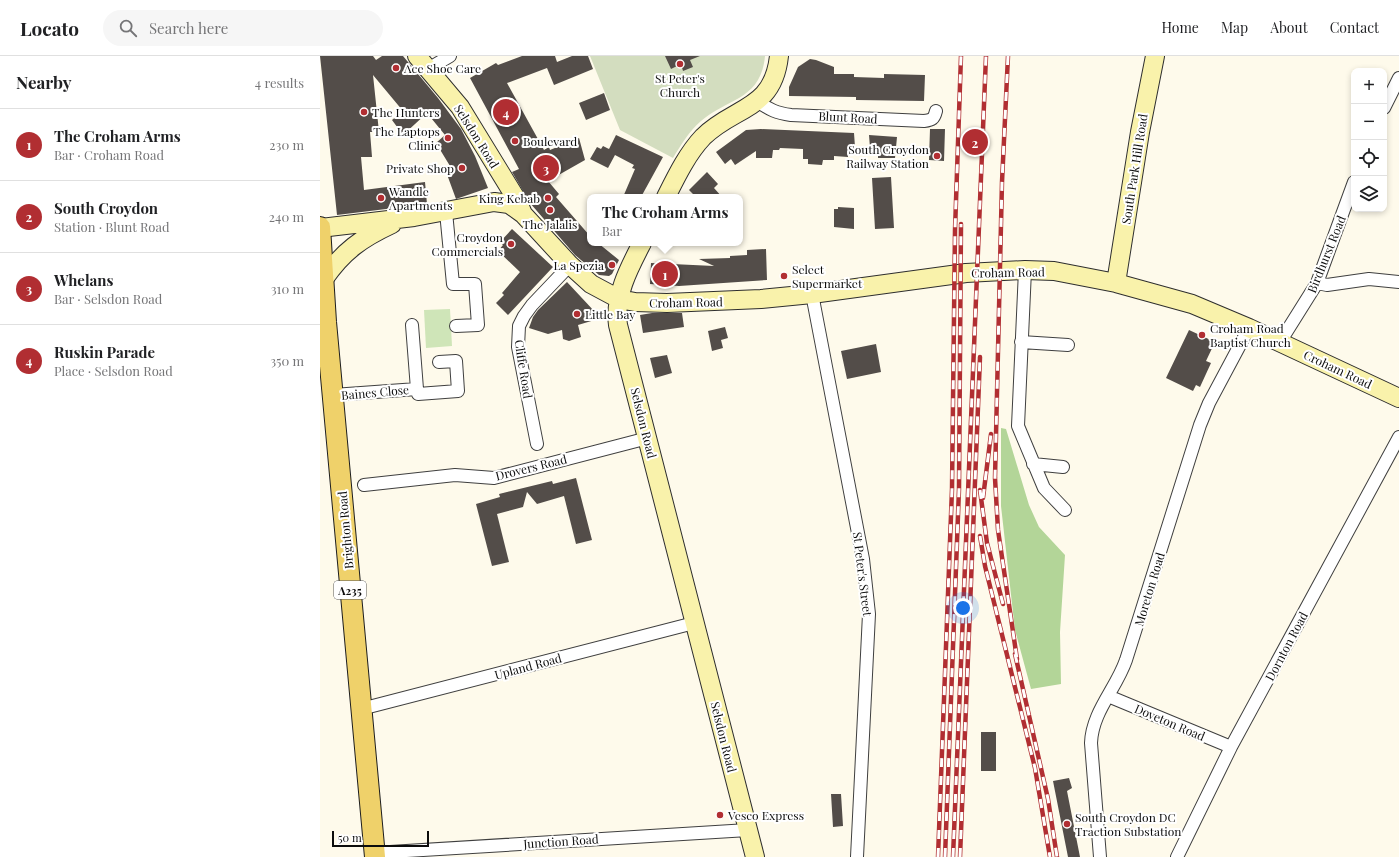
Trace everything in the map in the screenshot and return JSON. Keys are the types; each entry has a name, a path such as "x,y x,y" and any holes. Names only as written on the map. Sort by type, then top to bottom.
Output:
{"main road":[{"path":"668,194 690,153 702,138 718,125 758,101 764,95 776,70 779,56"},
{"name":"South Park Hill Road","path":"1116,283 1140,132 1155,56"},
{"name":"Selsdon Road","path":"423,63 460,107 517,200 523,214 570,265 596,287 619,299 618,325 755,857"},
{"path":"484,148 500,202"},
{"path":"320,227 410,218 446,212 489,202 509,204 523,214"},
{"path":"323,290 335,263 352,246 385,227 410,218"},
{"name":"Brighton Road","path":"320,227 323,290 374,855"},
{"path":"619,299 625,278 641,246"},
{"name":"Croham Road","path":"619,299 635,302 699,302 812,294 959,274 1025,270 1054,271 1116,283 1192,304 1280,342 1399,398"}],"street":[{"path":"423,63 450,56"},
{"path":"1386,104 1399,78"},
{"name":"Blunt Road","path":"758,101 776,113 791,115 924,121 931,120 935,117 936,111"},
{"name":"Birdhurst Road","path":"1280,342 1317,283 1351,190"},
{"path":"446,212 453,284 475,284 478,325 456,326"},
{"name":"Cliffe Road","path":"537,444 518,347 519,326 532,305 570,265"},
{"path":"1025,270 1018,426 1044,488 1065,510"},
{"path":"1317,283 1327,285 1369,279 1399,282"},
{"name":"St Peter's Street","path":"812,294 863,559 869,614 857,857"},
{"name":"Baines Close","path":"412,325 418,394 458,391 456,361 439,362"},
{"name":"Moreton Road","path":"1100,857 1091,742 1093,725 1119,678 1126,660 1200,425 1209,403 1249,328"},
{"path":"1021,342 1068,345"},
{"name":"Baines Close","path":"333,396 417,389"},
{"name":"Dornton Road","path":"1177,857 1231,747 1399,437"},
{"name":"Drovers Road","path":"364,485 455,475 494,478 648,438"},
{"path":"1033,464 1063,467"},
{"name":"Upland Road","path":"361,709 694,623"},
{"name":"Doveton Road","path":"1105,701 1231,747"},
{"name":"Junction Road","path":"374,855 748,830"}],"green space":[{"path":"590,56 765,56 762,70 757,81 750,90 711,113 701,121 682,143 673,158 620,130"},
{"path":"450,309 452,346 426,348 424,310"},
{"path":"1001,428 1006,429 1029,505 1039,527 1065,555 1060,632 1061,684 1031,689 1015,630 1001,506"}],"building":[{"path":"320,56 373,56 376,60 382,56 403,56 438,98 461,129 475,156 488,188 456,199 445,169 450,166 436,143 445,135 427,113 403,135 392,120 403,111 373,75 379,132 370,132 372,157 361,157 364,190 425,182 427,204 337,215"},
{"path":"522,56 555,56 557,62 572,56 588,56 593,69 554,85 547,68 507,83 544,150 549,147 550,150 579,138 585,160 548,181 559,194 556,197 587,233 587,246 602,246 619,260 612,274 609,276 599,275 575,255 530,203 512,172 519,169 470,78 496,63 498,65"},
{"name":"St Peter's Church","path":"665,56 700,56 690,60 693,67 683,71 681,64 671,69"},
{"path":"810,59 834,67 834,74 854,74 854,77 884,78 884,74 925,75 924,101 856,100 856,97 789,96 789,87 798,67"},
{"path":"604,93 610,110 586,120 579,103"},
{"path":"761,129 854,133 855,147 848,147 848,157 834,156 834,160 823,160 822,165 808,164 808,159 803,159 803,149 780,148 779,150 773,150 772,158 756,158 756,151 735,165 731,159 725,164 716,152 746,130"},
{"name":"South Croydon Railway Station","path":"930,129 945,129 944,161 929,160"},
{"path":"616,135 663,157 643,194 624,194 635,169 632,168 634,165 615,155 608,168 590,159 597,147 601,149 603,146 609,149"},
{"path":"869,135 897,137 895,158 878,158 878,151 872,151 873,148 870,148"},
{"path":"707,172 718,184 714,188 719,194 693,194 689,190"},
{"path":"891,177 894,228 875,229 872,178"},
{"path":"838,207 854,208 854,229 834,227 834,209 838,209"},
{"path":"512,229 553,267 508,315 496,303 504,295 502,293 520,272 498,251 503,245 500,242"},
{"path":"766,249 767,280 679,286 650,284 651,263 714,266 699,259 730,258 730,256 747,255 747,250"},
{"path":"567,282 595,312 598,319 578,325 581,337 569,341 563,339 562,330 548,334 529,328 533,317 538,310"},
{"path":"652,313 682,313 684,327 643,333 640,315"},
{"path":"725,327 728,338 721,340 723,348 712,351 708,331"},
{"path":"1189,330 1215,342 1206,361 1211,363 1200,387 1196,385 1193,391 1166,378"},
{"path":"876,344 881,372 847,379 841,351"},
{"path":"667,355 672,373 655,378 650,358"},
{"path":"576,478 592,540 576,544 564,496 537,504 527,492 523,507 497,514 509,562 492,566 476,504 500,497 499,494 552,481 553,484"},
{"path":"981,732 996,732 996,771 981,771"},
{"name":"South Croydon DC Traction Substation","path":"1069,778 1072,788 1067,791 1080,857 1068,857 1053,781"},
{"path":"831,794 841,794 843,826 833,827"}],"railway":[{"path":"938,857 952,489 955,230 961,56"},
{"path":"953,857 986,56"},
{"path":"1008,56 1002,182 995,478 998,530 1017,659"},
{"path":"945,857 959,489 961,224"},
{"path":"960,857 980,357"},
{"path":"983,498 991,434"},
{"path":"980,490 987,543 1003,604"},
{"path":"980,536 985,566 1035,768 1050,857"},
{"path":"1015,654 1048,799 1057,857"}],"place":[{"name":"St Peter's Church","path":"680,64"},
{"name":"Ace Shoe Care","path":"396,68"},
{"name":"The Hunters","path":"364,112"},
{"name":"Ruskin Parade","path":"506,112"},
{"name":"The Laptops Clinic","path":"448,138"},
{"name":"Boulevard","path":"515,141"},
{"name":"South Croydon","path":"975,142"},
{"name":"South Croydon Railway Station","path":"937,156"},
{"name":"Private Shop","path":"462,168"},
{"name":"Whelans","path":"546,168"},
{"name":"Wandle Apartments","path":"381,198"},
{"name":"King Kebab","path":"548,198"},
{"name":"The Jalalis","path":"550,210"},
{"name":"Croydon Commercials","path":"511,244"},
{"name":"La Spezia","path":"612,265"},
{"name":"The Croham Arms","path":"665,274"},
{"name":"Select Supermarket","path":"784,276"},
{"name":"Little Bay","path":"577,314"},
{"name":"Croham Road Baptist Church","path":"1202,335"},
{"name":"Vesco Express","path":"720,815"},
{"name":"South Croydon DC Traction Substation","path":"1067,824"}]}
